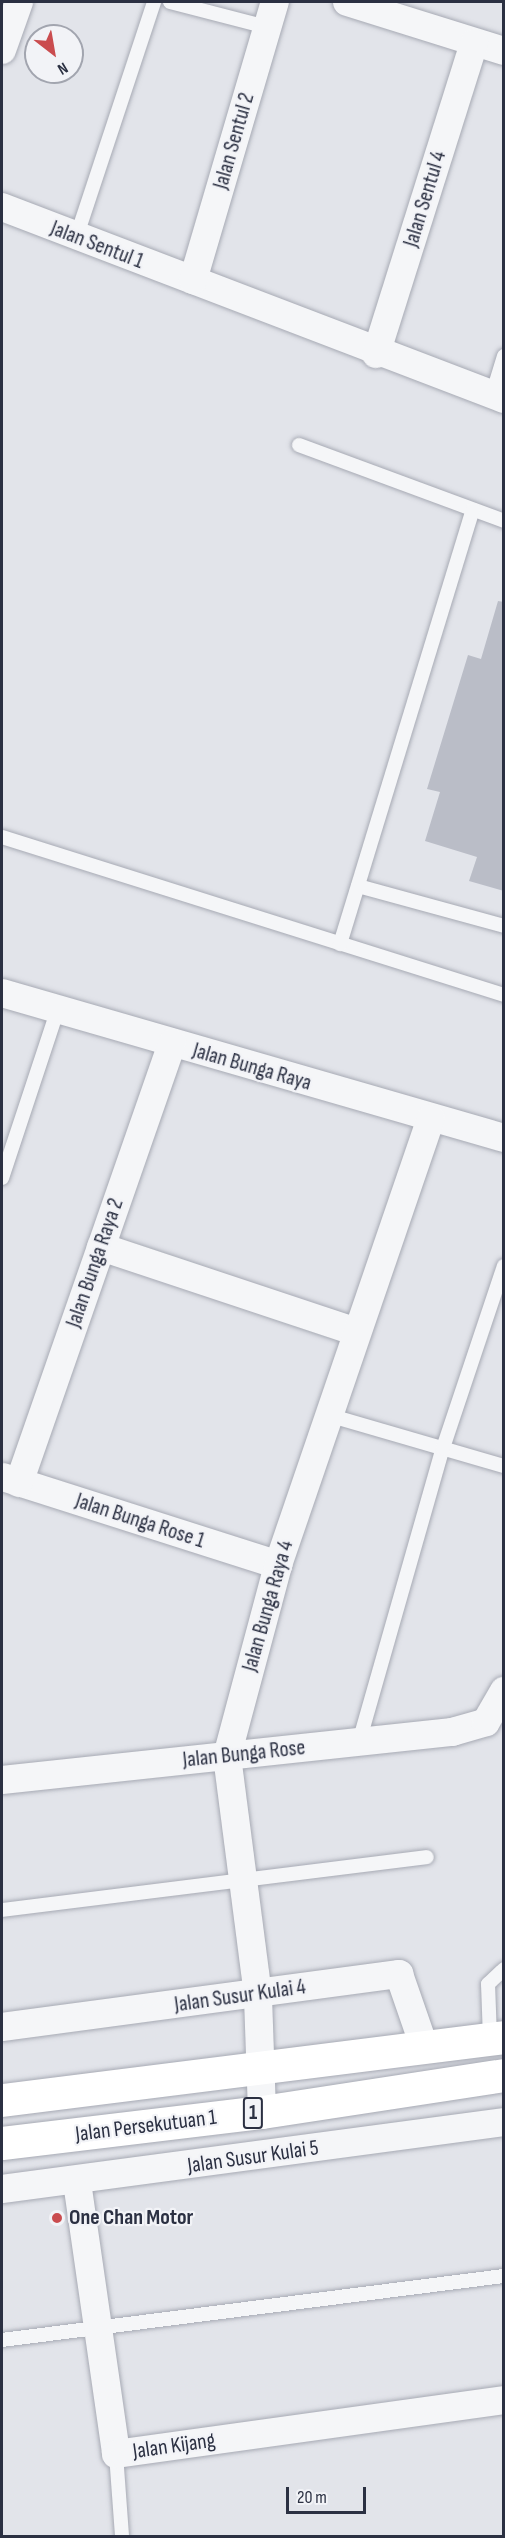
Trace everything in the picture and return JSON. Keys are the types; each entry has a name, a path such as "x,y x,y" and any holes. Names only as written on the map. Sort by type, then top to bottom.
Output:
{"highway":[{"name":"Jalan Persekutuan 1","path":"2,2100 261,2070 425,2049 497,2037"},
{"name":"Jalan Persekutuan 1","path":"2,2143 262,2112 504,2074"}],"street":[{"path":"2,50 19,2"},
{"path":"347,2 504,51"},
{"name":"Jalan Sentul 2","path":"193,280 271,14"},
{"name":"Jalan Sentul 4","path":"376,354 474,43"},
{"name":"Jalan Sentul 1","path":"2,207 76,238 193,280 376,354 498,397"},
{"name":"Jalan Bunga Raya","path":"2,993 504,1138"},
{"name":"Jalan Bunga Raya 2","path":"10,1480 101,1247 172,1043"},
{"name":"Jalan Bunga Raya 4","path":"262,2112 258,1995 227,1756 278,1565 356,1332 432,1119"},
{"path":"101,1247 356,1332"},
{"name":"Jalan Bunga Rose 1","path":"10,1480 278,1565"},
{"name":"Jalan Bunga Rose","path":"2,1780 452,1732 486,1722 504,1691"},
{"name":"Jalan Susur Kulai 4","path":"2,2027 258,1995 399,1974 425,2049"},
{"name":"Jalan Susur Kulai 5","path":"2,2189 77,2182 504,2122"},
{"name":"Jalan Kijang","path":"77,2182 116,2454 504,2400"}],"lane":[{"path":"76,238 154,2"},
{"path":"170,2 271,14"},
{"path":"498,397 504,356"},
{"path":"299,445 504,521"},
{"path":"340,944 473,510"},
{"path":"2,837 504,995"},
{"path":"357,886 504,926"},
{"path":"2,1178 58,1010"},
{"path":"358,1742 443,1448 504,1266"},
{"path":"328,1415 504,1466"},
{"path":"2,1910 243,1882 427,1857"},
{"path":"497,2037 488,1984 504,1969"},
{"path":"2,2340 504,2276"},
{"path":"116,2454 122,2536"}],"building":[{"path":"498,601 504,602 504,891 469,881 477,857 425,841 440,792 427,789 468,655 481,659"}],"place":[{"name":"One Chan Motor","path":"57,2218"}]}
